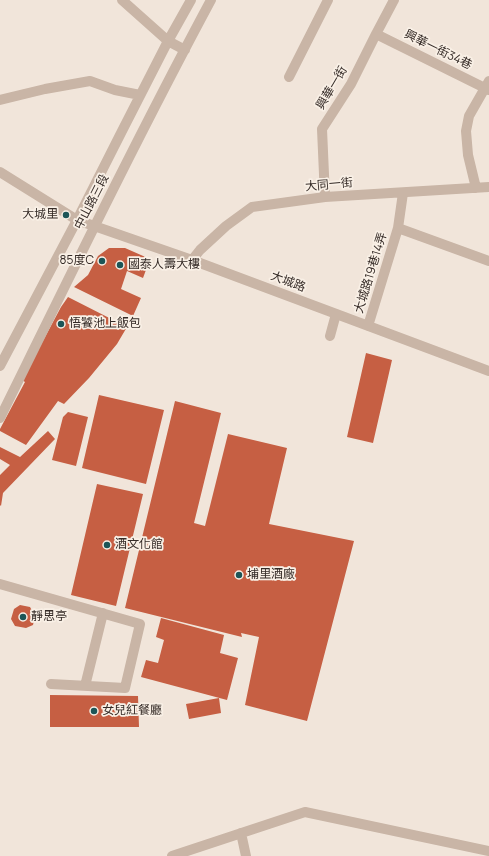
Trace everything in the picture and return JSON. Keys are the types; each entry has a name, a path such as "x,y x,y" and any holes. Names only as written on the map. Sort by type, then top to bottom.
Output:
{"street":[{"path":"122,0 168,41 185,50"},
{"name":"中山路三段","path":"0,366 77,220 168,41 191,0"},
{"name":"中山路三段","path":"0,418 95,226 211,0"},
{"path":"289,77 328,0"},
{"name":"興華一街","path":"325,198 322,129 351,84 394,0"},
{"name":"興華一街34巷","path":"376,34 488,86"},
{"path":"0,100 45,89 90,81 115,90 140,95"},
{"path":"476,188 468,155 466,131 469,116 488,86"},
{"name":"大城路","path":"0,172 77,220 192,260 489,371"},
{"name":"大同一街","path":"192,260 200,250 226,226 252,207 325,198 489,187"},
{"path":"398,228 403,193"},
{"name":"大城路19巷14弄","path":"368,326 398,228 489,261"},
{"path":"330,336 336,314"},
{"path":"0,584 140,624 125,688 51,684"},
{"path":"85,686 103,613"},
{"path":"172,856 305,812 489,851"},
{"path":"241,833 246,856"}],"building":[{"path":"109,248 125,248 150,259 143,278 127,271 121,289 141,298 133,316 74,287 88,275 98,256"},
{"path":"68,297 127,327 117,344 89,378 64,404 58,401 26,445 0,431 0,429 25,382 22,380 61,307"},
{"path":"366,353 392,360 373,443 347,437"},
{"path":"99,395 164,410 146,484 82,468"},
{"name":"埔里酒廠","path":"175,401 221,413 194,523 205,526 228,434 287,448 269,524 354,541 307,721 245,705 259,637 241,633 242,637 125,608"},
{"path":"68,412 88,417 76,466 52,460 63,417"},
{"path":"48,431 55,439 3,493 1,506 0,475 10,465 0,459 0,447 20,457"},
{"name":"酒文化館","path":"97,484 143,494 116,606 71,595"},
{"name":"靜思亭","path":"20,605 30,607 35,616 33,625 26,628 15,626 11,619 14,609"},
{"path":"161,618 224,635 220,653 238,658 227,700 141,677 146,660 158,663 164,640 156,637"},
{"name":"女兒紅餐廳","path":"50,695 138,696 139,727 50,727"},
{"path":"219,698 221,713 189,719 186,704"}],"place":[{"name":"大城里","path":"66,215"},
{"name":"85度C","path":"102,261"},
{"name":"國泰人壽大樓","path":"120,265"},
{"name":"悟饕池上飯包","path":"61,324"},
{"name":"酒文化館","path":"107,545"},
{"name":"埔里酒廠","path":"239,575"},
{"name":"靜思亭","path":"23,617"},
{"name":"女兒紅餐廳","path":"94,711"}]}
